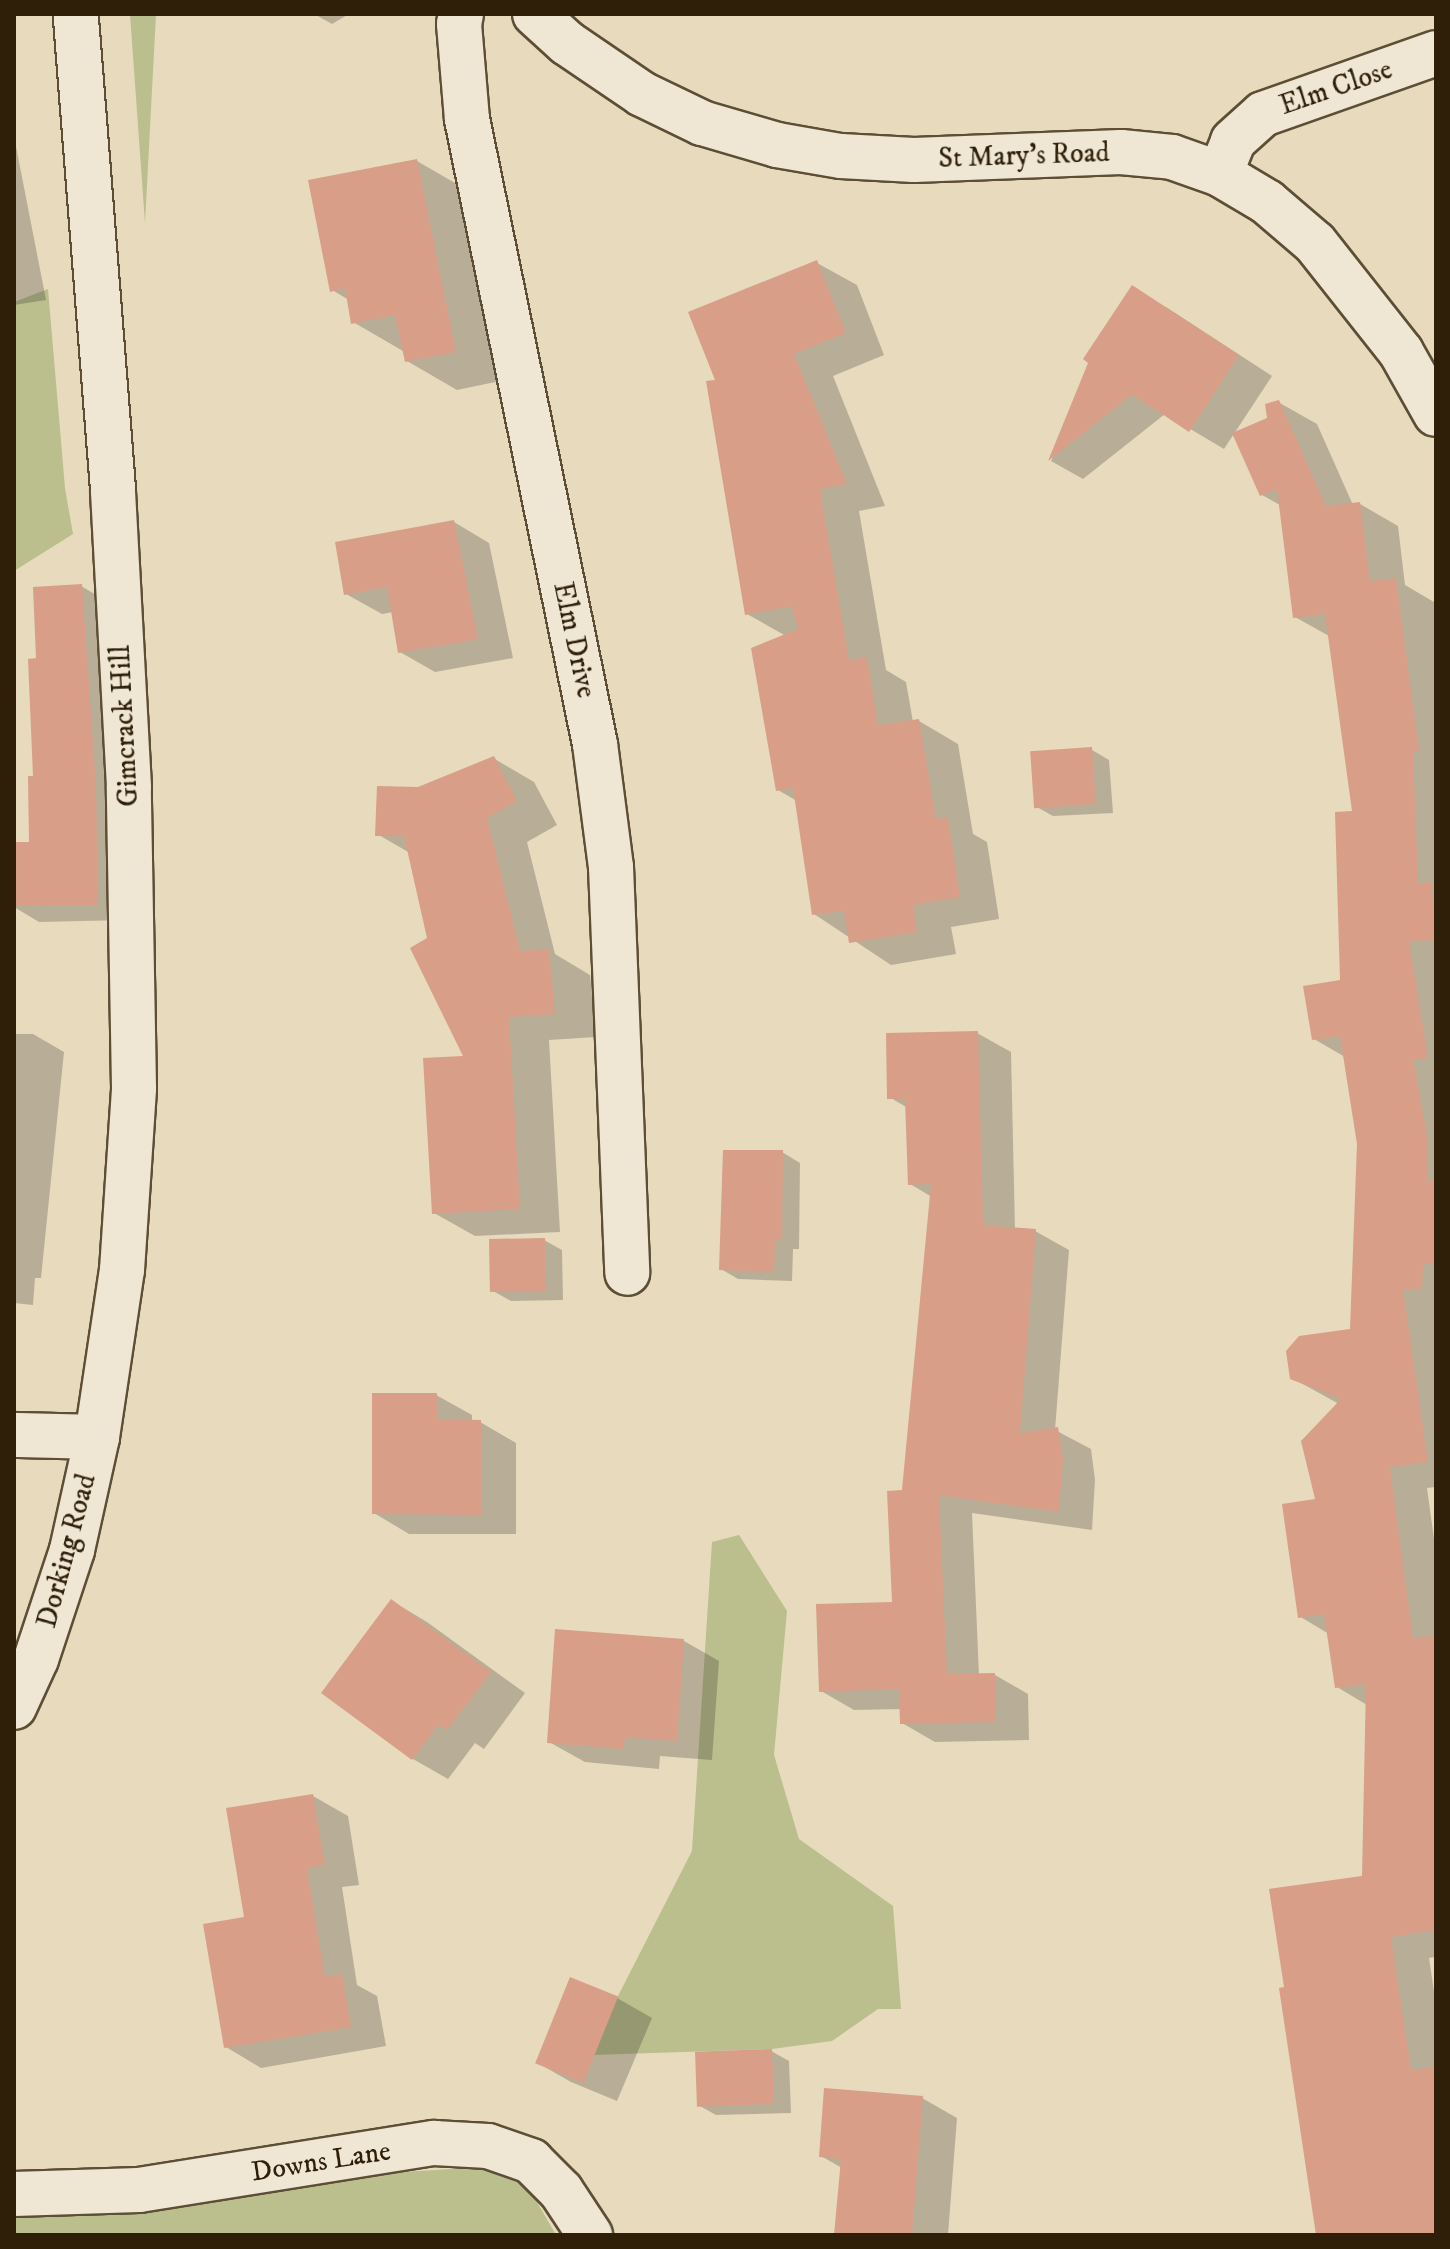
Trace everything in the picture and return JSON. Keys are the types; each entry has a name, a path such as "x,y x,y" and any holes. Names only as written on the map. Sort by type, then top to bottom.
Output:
{"street":[{"name":"Gimcrack Hill","path":"76,14 113,489 134,959 134,1088 122,1270 97,1437"},
{"name":"Elm Drive","path":"461,14 467,119 595,744 611,867 627,1273"},
{"name":"St Mary's Road","path":"535,14 567,43 642,94 702,123 777,145 841,156 914,160 1121,152 1172,157 1220,174 1267,202 1315,243 1401,352 1436,414"},
{"name":"Elm Close","path":"1220,174 1233,141 1263,114 1436,53"},
{"path":"14,1435 97,1437"},
{"name":"Dorking Road","path":"14,1707 36,1659 72,1550 97,1437"},
{"name":"Downs Lane","path":"14,2194 139,2190 434,2143 488,2146 531,2161 561,2191 590,2235"}],"green space":[{"path":"130,14 156,14 145,223"},
{"path":"48,289 65,488 73,534 14,571 14,302"},
{"path":"739,1535 787,1611 774,1755 799,1839 893,1906 901,2009 878,2009 832,2041 772,2049 593,2055 618,1996 692,1851 712,1542"},
{"path":"483,2167 529,2188 556,2235 14,2235 14,2213 355,2175"}],"building":[{"path":"417,159 456,352 405,362 395,315 351,324 345,288 330,292 308,180"},
{"path":"817,260 846,333 794,354 847,484 820,489 849,660 867,657 878,725 919,719 936,819 948,817 960,897 913,905 917,932 849,943 844,911 812,915 793,788 776,791 751,648 798,629 792,606 745,615 706,381 715,380 688,312"},
{"path":"1132,285 1239,355 1189,432 1132,394 1048,461 1088,363 1083,359"},
{"path":"1279,400 1326,506 1360,502 1370,581 1396,578 1419,751 1413,751 1418,883 1432,882 1434,940 1409,941 1428,1058 1413,1060 1428,1140 1427,1181 1436,1180 1436,1264 1423,1264 1422,1290 1403,1289 1428,1462 1390,1467 1413,1639 1436,1635 1436,1930 1391,1937 1411,2070 1436,2067 1436,2235 1316,2235 1279,1988 1284,1987 1269,1889 1362,1876 1366,1684 1335,1688 1324,1614 1298,1618 1282,1504 1315,1499 1301,1441 1341,1399 1290,1379 1286,1351 1299,1336 1350,1329 1357,1144 1340,1036 1312,1040 1303,986 1340,980 1335,812 1352,811 1325,614 1293,618 1277,489 1260,496 1232,433 1267,418 1265,404"},
{"path":"454,520 478,639 398,653 387,587 344,595 335,542"},
{"path":"82,584 96,786 98,905 14,906 14,842 29,842 28,776 33,776 28,659 36,658 33,587"},
{"path":"1092,747 1096,804 1034,808 1030,751"},
{"path":"494,756 517,801 487,818 520,951 549,949 555,1014 509,1017 520,1209 432,1214 423,1058 463,1056 410,948 427,938 404,836 375,836 377,786 418,787"},
{"path":"978,1031 983,1225 1036,1229 1020,1433 1058,1427 1063,1459 1059,1512 939,1495 947,1674 995,1673 996,1722 900,1724 899,1689 819,1692 816,1604 892,1602 887,1491 902,1490 931,1184 908,1185 905,1099 887,1099 886,1033"},
{"path":"723,1150 783,1150 782,1240 775,1240 774,1272 719,1270"},
{"path":"545,1238 546,1291 490,1292 489,1239"},
{"path":"372,1393 437,1393 437,1419 481,1420 481,1515 372,1514"},
{"path":"391,1599 491,1672 447,1730 439,1724 412,1760 321,1693"},
{"path":"555,1629 684,1639 677,1741 625,1737 624,1749 547,1743"},
{"path":"313,1794 325,1865 307,1868 325,1977 342,1974 351,2027 224,2048 203,1924 244,1917 226,1808"},
{"path":"570,1977 618,1996 583,2083 535,2063"},
{"path":"772,2049 774,2104 697,2107 695,2052"},
{"path":"824,2088 923,2096 912,2235 834,2235 841,2159 819,2157"}]}
